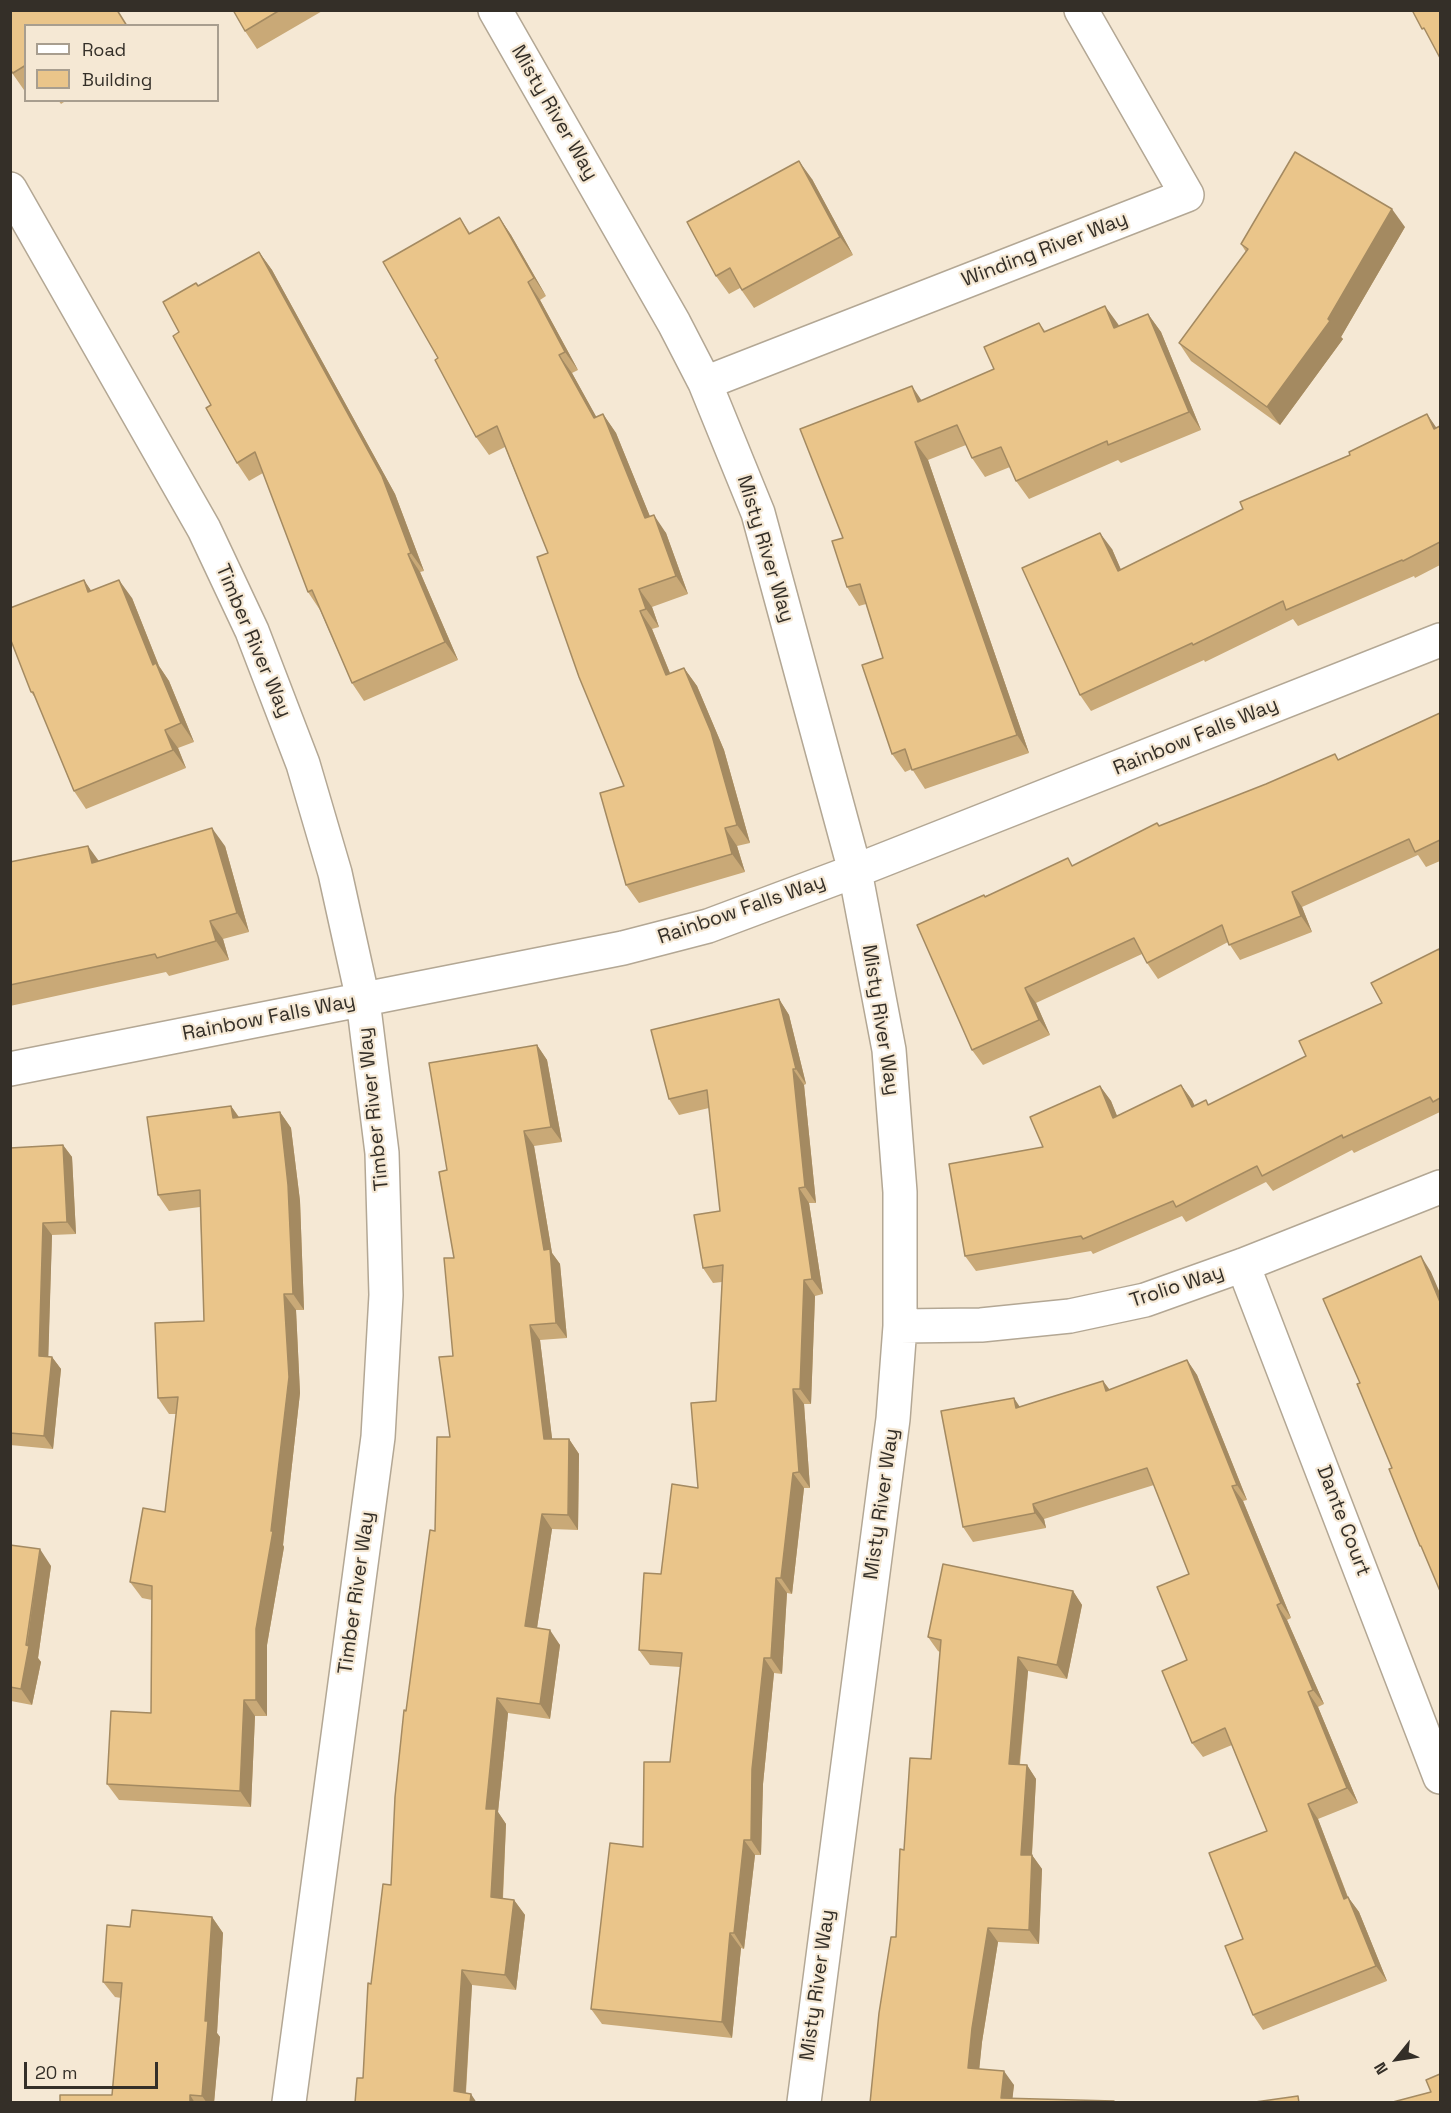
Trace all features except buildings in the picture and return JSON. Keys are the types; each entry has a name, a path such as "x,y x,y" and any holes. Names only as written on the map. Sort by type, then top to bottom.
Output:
{"street":[{"name":"Misty River Way","path":"495,10 674,323 705,384 758,513 855,872 889,1050 900,1192 900,1326 893,1419 804,2103"},
{"name":"Winding River Way","path":"705,384 1187,195 1081,10"},
{"name":"Timber River Way","path":"10,189 204,529 252,631 306,775 335,873 363,1000 382,1153 386,1295 378,1437 289,2103"},
{"name":"Rainbow Falls Way","path":"10,1069 623,948 708,926 855,872 1440,640"},
{"name":"Trolio Way","path":"900,1326 981,1325 1070,1316 1145,1300 1244,1265 1440,1187"},
{"name":"Dante Court","path":"1244,1265 1421,1723 1440,1778"}]}
